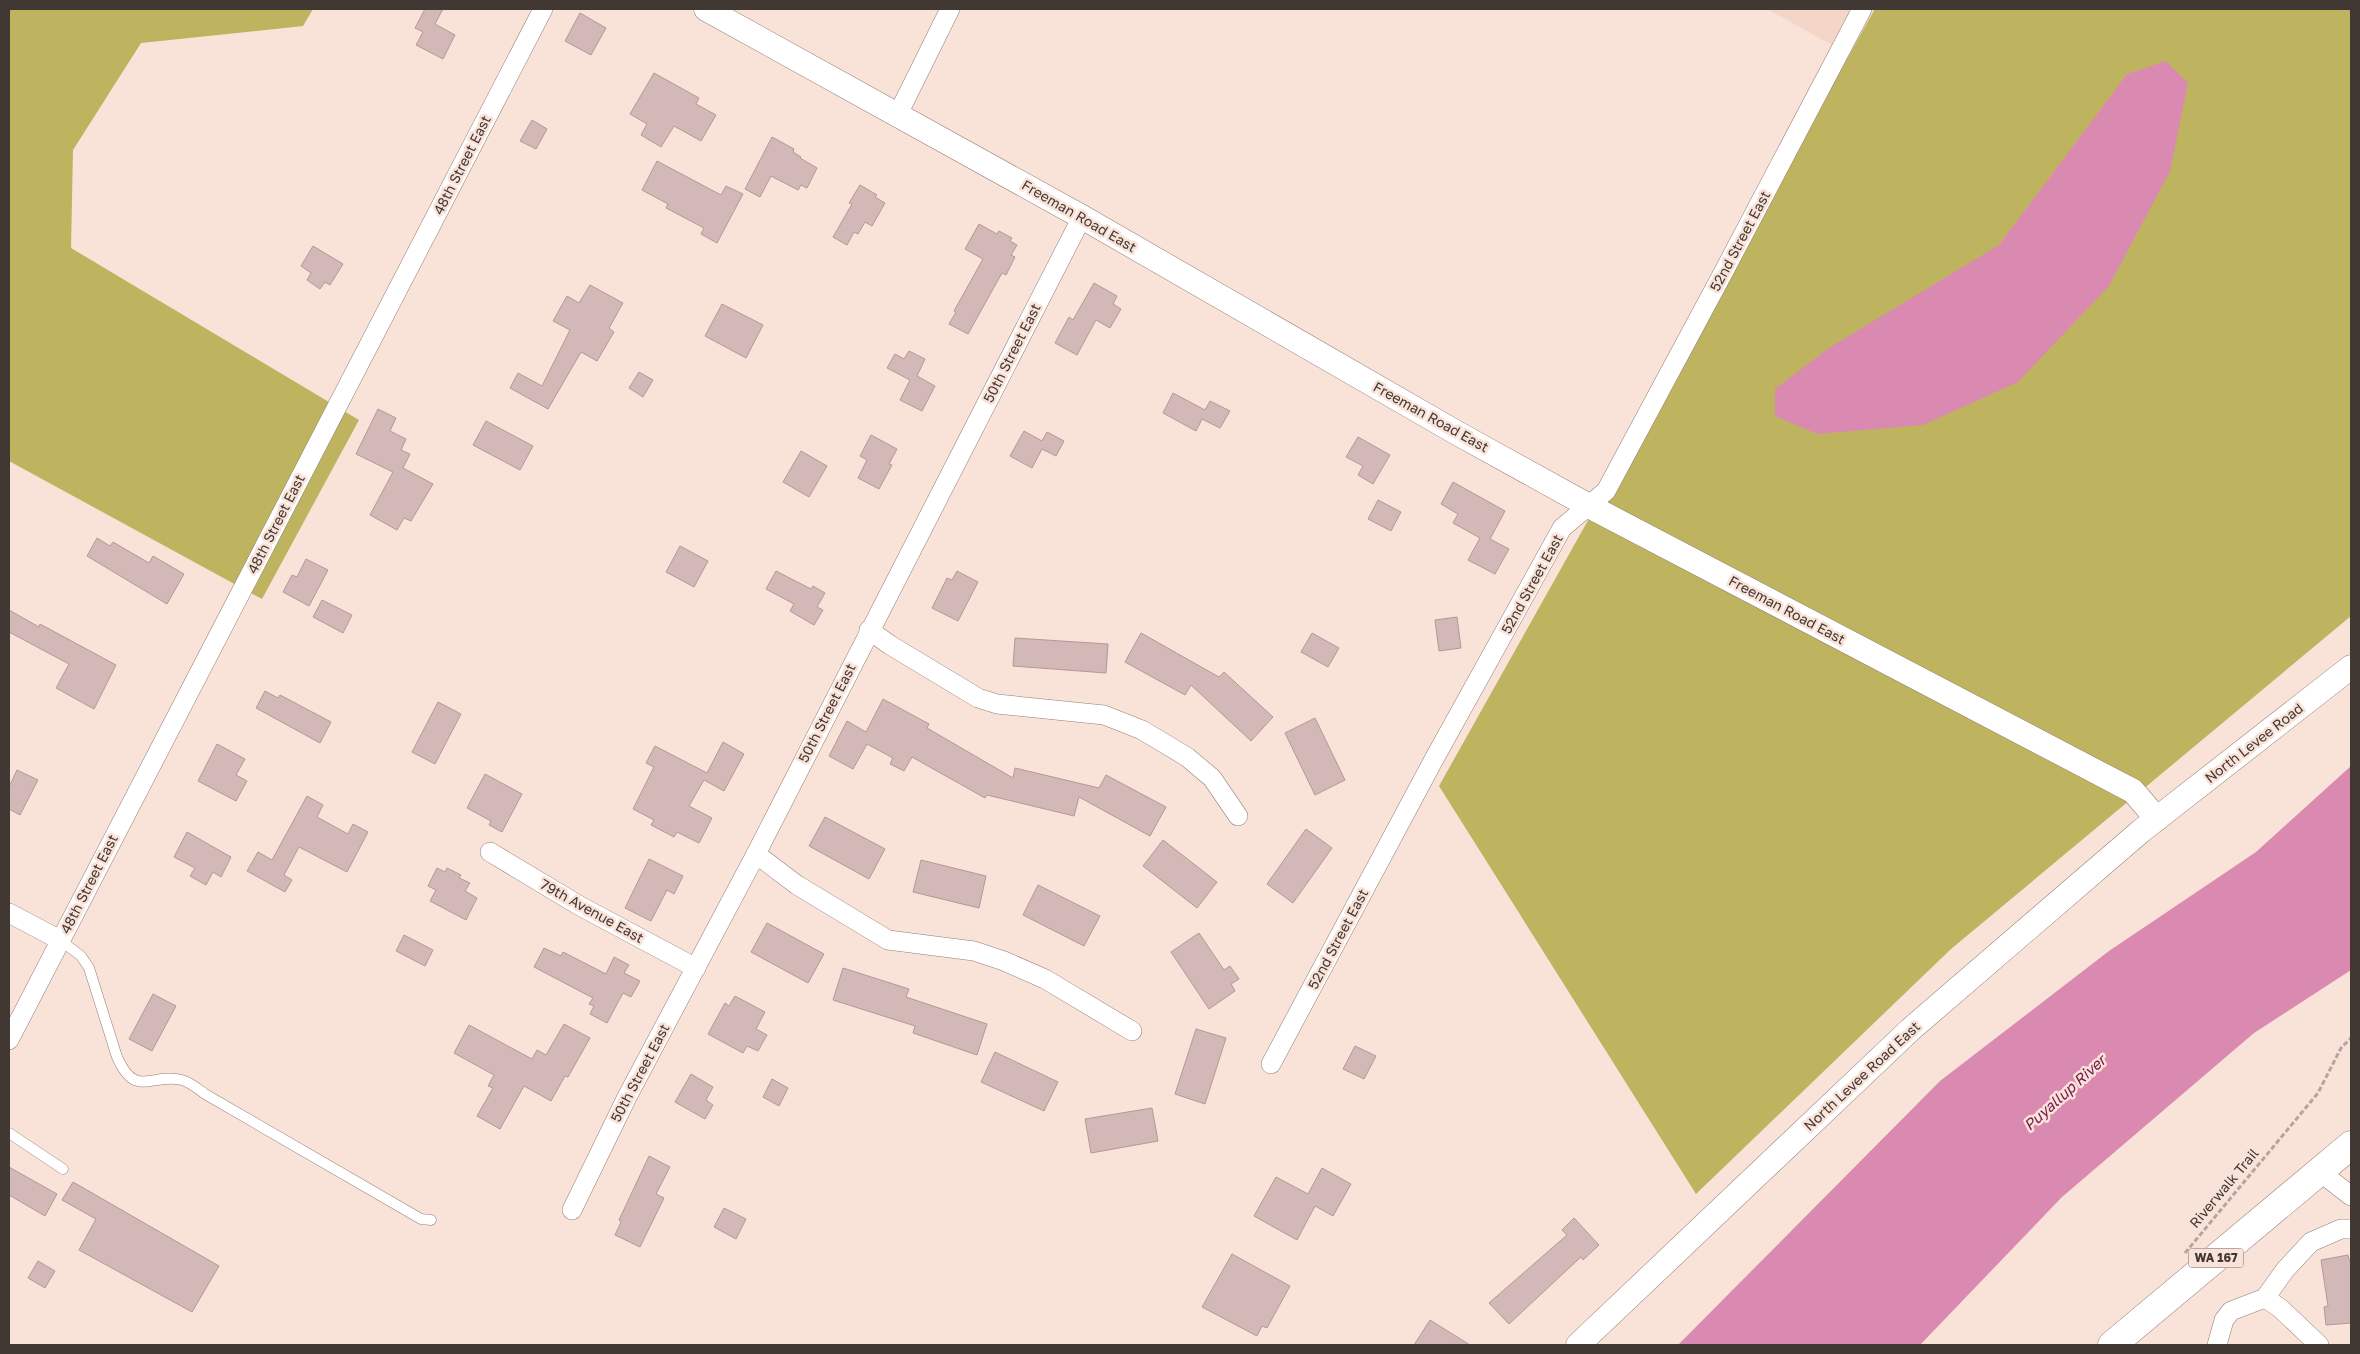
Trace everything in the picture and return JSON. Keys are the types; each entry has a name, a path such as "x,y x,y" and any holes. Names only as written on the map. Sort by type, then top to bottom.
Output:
{"main road":[{"name":"WA 167","path":"2112,1345 2351,1145"}],"street":[{"name":"48th Street East","path":"9,1040 544,9"},
{"name":"Freeman Road East","path":"706,9 1082,217 1589,506 2133,791 2156,819"},
{"path":"898,114 950,9"},
{"name":"52nd Street East","path":"1271,1064 1433,761 1562,528 1606,491 1724,273 1862,9"},
{"name":"50th Street East","path":"572,1210 627,1097 756,854 1082,217"},
{"path":"869,630 890,645 978,698 997,704 1104,715 1142,730 1187,757 1212,778 1238,816"},
{"name":"North Levee Road","path":"2156,819 2351,667"},
{"name":"North Levee Road East","path":"1578,1345 1911,1029 2156,819"},
{"name":"79th Avenue East","path":"490,852 580,906 696,968"},
{"path":"756,854 797,885 888,940 934,948 974,951 1004,961 1046,979 1132,1031"},
{"path":"9,914 60,940"},
{"path":"2319,1171 2351,1196"},
{"path":"2217,1345 2224,1320 2231,1311 2265,1298 2285,1270 2311,1242 2341,1229 2351,1229"},
{"path":"2265,1298 2280,1308 2319,1345"}],"lane":[{"path":"60,940 80,956 89,968 117,1056 122,1068 133,1080 146,1083 180,1080 190,1083 205,1094 421,1218 431,1220"},
{"path":"9,1133 63,1169"}],"path":[{"name":"Riverwalk Trail","path":"2181,1256 2227,1204 2318,1093 2341,1048 2351,1038"}],"shaded area":[{"path":"9,9 313,9 303,26 141,43 73,150 71,248 359,420 262,599 9,461"},
{"path":"1767,9 1875,9 1850,55"},
{"path":"1875,9 2351,9 2351,616 1951,949 1696,1194 1439,786"}],"water":[{"path":"2166,61 2188,83 2170,171 2109,286 2018,382 1923,425 1817,434 1775,416 1775,389 1829,348 1999,245 2127,74"},
{"name":"Puyallup River","path":"2351,766 2351,970 2254,1033 2062,1197 1920,1345 1678,1345 1940,1081 2109,951 2256,852"}],"building":[{"path":"425,9 443,9 435,24 455,35 443,59 416,45 423,32 415,28"},
{"path":"580,13 606,28 591,55 565,41"},
{"path":"654,73 699,98 696,104 716,115 701,141 674,126 661,147 641,135 647,124 630,114"},
{"path":"532,120 547,129 536,149 520,141"},
{"path":"772,137 794,149 793,152 800,158 817,168 807,188 801,185 798,190 771,176 760,197 745,189"},
{"path":"657,161 721,195 726,186 743,194 717,243 701,234 704,228 666,208 668,204 642,190"},
{"path":"860,185 877,195 875,197 885,203 872,226 865,222 858,234 854,232 847,245 833,237 852,204 849,203"},
{"path":"979,224 997,234 999,231 1012,238 1010,241 1017,245 1011,255 1015,257 1006,275 1002,273 968,334 949,324 956,312 954,311 983,259 965,249"},
{"path":"313,246 343,264 330,285 325,282 320,289 307,280 311,273 301,266"},
{"path":"1094,283 1117,296 1113,304 1121,309 1110,328 1096,320 1077,355 1055,343 1069,317 1073,320"},
{"path":"590,285 623,303 609,328 614,332 597,361 581,352 548,409 510,388 518,373 542,386 570,330 553,321 567,296 579,303"},
{"path":"722,304 763,325 746,358 705,336"},
{"path":"909,351 925,359 917,376 935,386 922,411 900,400 910,380 887,368 895,354 904,359"},
{"path":"639,372 653,380 643,397 629,388"},
{"path":"1173,393 1205,410 1210,401 1230,411 1220,428 1202,419 1196,431 1163,413"},
{"path":"378,409 396,418 390,431 406,439 401,450 410,454 403,468 433,484 411,521 404,518 397,530 370,515 393,472 356,454"},
{"path":"486,421 533,446 520,470 473,445"},
{"path":"1024,431 1042,441 1047,432 1064,441 1056,456 1042,449 1032,468 1010,456"},
{"path":"871,435 897,449 889,464 892,465 879,489 858,478 867,460 860,456"},
{"path":"1358,437 1390,455 1373,484 1358,475 1363,466 1346,457"},
{"path":"801,451 827,466 809,497 783,482"},
{"path":"1453,482 1505,511 1490,539 1509,549 1495,574 1468,560 1480,538 1453,523 1458,514 1441,504"},
{"path":"1378,500 1401,512 1391,531 1368,519"},
{"path":"97,538 110,546 113,542 149,563 153,556 184,574 167,604 87,556"},
{"path":"680,546 708,561 694,587 666,572"},
{"path":"306,559 328,570 309,606 283,592 292,575 297,577"},
{"path":"776,571 811,589 813,586 825,593 817,607 823,610 814,625 790,611 794,604 766,589"},
{"path":"957,571 978,582 958,621 932,608 947,578 952,580"},
{"path":"322,600 352,615 343,633 313,617"},
{"path":"9,610 39,627 40,624 116,665 94,709 56,688 69,664 9,632"},
{"path":"1457,617 1461,648 1439,651 1435,620"},
{"path":"1141,633 1219,677 1224,672 1273,717 1251,741 1191,685 1185,695 1125,662"},
{"path":"1312,633 1339,648 1328,667 1301,652"},
{"path":"1015,638 1108,644 1106,673 1013,666"},
{"path":"265,691 278,698 280,695 331,722 320,743 256,708"},
{"path":"883,699 929,724 927,728 1013,778 1015,768 1099,788 1106,775 1166,807 1150,836 1079,797 1074,816 987,795 985,798 912,757 904,771 890,764 893,758 867,744 853,769 829,756 847,721 866,732"},
{"path":"438,702 461,714 435,764 412,752"},
{"path":"1315,718 1345,780 1315,795 1285,733"},
{"path":"723,742 744,754 724,791 704,780 689,806 712,818 699,843 677,832 674,837 651,825 654,820 633,809 654,767 646,763 655,746 707,773"},
{"path":"217,744 245,759 236,775 247,781 236,801 198,781"},
{"path":"17,770 38,780 20,815 9,809 9,787"},
{"path":"485,774 522,794 502,832 489,825 491,821 467,808"},
{"path":"307,796 323,805 317,817 348,834 353,824 368,832 347,872 299,847 284,875 292,880 285,892 247,871 258,852 272,860"},
{"path":"825,817 885,849 869,879 809,846"},
{"path":"1306,829 1332,848 1293,903 1267,884"},
{"path":"187,832 231,857 221,877 213,872 206,885 190,876 195,868 174,857"},
{"path":"1163,840 1217,882 1197,908 1143,866"},
{"path":"649,859 683,876 674,894 667,890 651,921 625,908"},
{"path":"921,860 986,876 979,908 913,892"},
{"path":"437,868 445,872 447,868 461,875 459,878 470,883 465,891 477,898 466,920 430,901 436,890 428,886"},
{"path":"1038,885 1100,916 1084,946 1023,915"},
{"path":"767,923 824,954 808,983 751,952"},
{"path":"1199,933 1224,970 1230,966 1239,979 1231,984 1235,991 1209,1009 1171,952"},
{"path":"404,935 433,950 425,966 396,951"},
{"path":"544,948 561,956 563,952 606,974 614,957 629,965 624,973 640,981 631,997 623,993 607,1023 590,1014 594,1006 589,1004 593,998 534,967"},
{"path":"843,968 909,989 906,997 987,1024 977,1055 913,1033 915,1026 833,1000"},
{"path":"153,994 176,1006 152,1051 129,1039"},
{"path":"735,996 765,1012 756,1029 767,1035 758,1051 747,1046 743,1053 708,1034 725,1003 729,1006"},
{"path":"564,1024 590,1038 568,1077 565,1076 551,1101 524,1086 500,1129 477,1116 493,1088 488,1086 494,1075 454,1053 469,1025 532,1059 537,1050 546,1055"},
{"path":"1196,1029 1226,1038 1205,1104 1175,1094"},
{"path":"1355,1046 1376,1056 1364,1079 1343,1069"},
{"path":"995,1052 1058,1082 1044,1111 981,1082"},
{"path":"691,1074 713,1087 706,1100 713,1105 705,1119 675,1102"},
{"path":"772,1079 788,1088 779,1106 763,1097"},
{"path":"1152,1108 1158,1141 1091,1153 1085,1119"},
{"path":"649,1156 670,1167 656,1194 664,1198 640,1247 615,1235 621,1222 619,1220"},
{"path":"9,1167 57,1194 45,1216 9,1195"},
{"path":"1322,1168 1351,1184 1333,1216 1315,1206 1297,1240 1254,1216 1276,1177 1308,1194"},
{"path":"73,1182 219,1266 192,1312 79,1250 96,1219 62,1200"},
{"path":"724,1208 746,1219 736,1239 714,1227"},
{"path":"1574,1218 1599,1245 1583,1260 1581,1257 1509,1324 1489,1303 1567,1235 1562,1230"},
{"path":"1232,1254 1290,1286 1267,1328 1262,1326 1257,1336 1202,1307"},
{"path":"2348,1255 2349,1260 2351,1260 2351,1323 2326,1325 2324,1307 2328,1306 2321,1260"},
{"path":"38,1261 55,1271 45,1288 28,1278"},
{"path":"1430,1320 1470,1345 1414,1345"}]}
